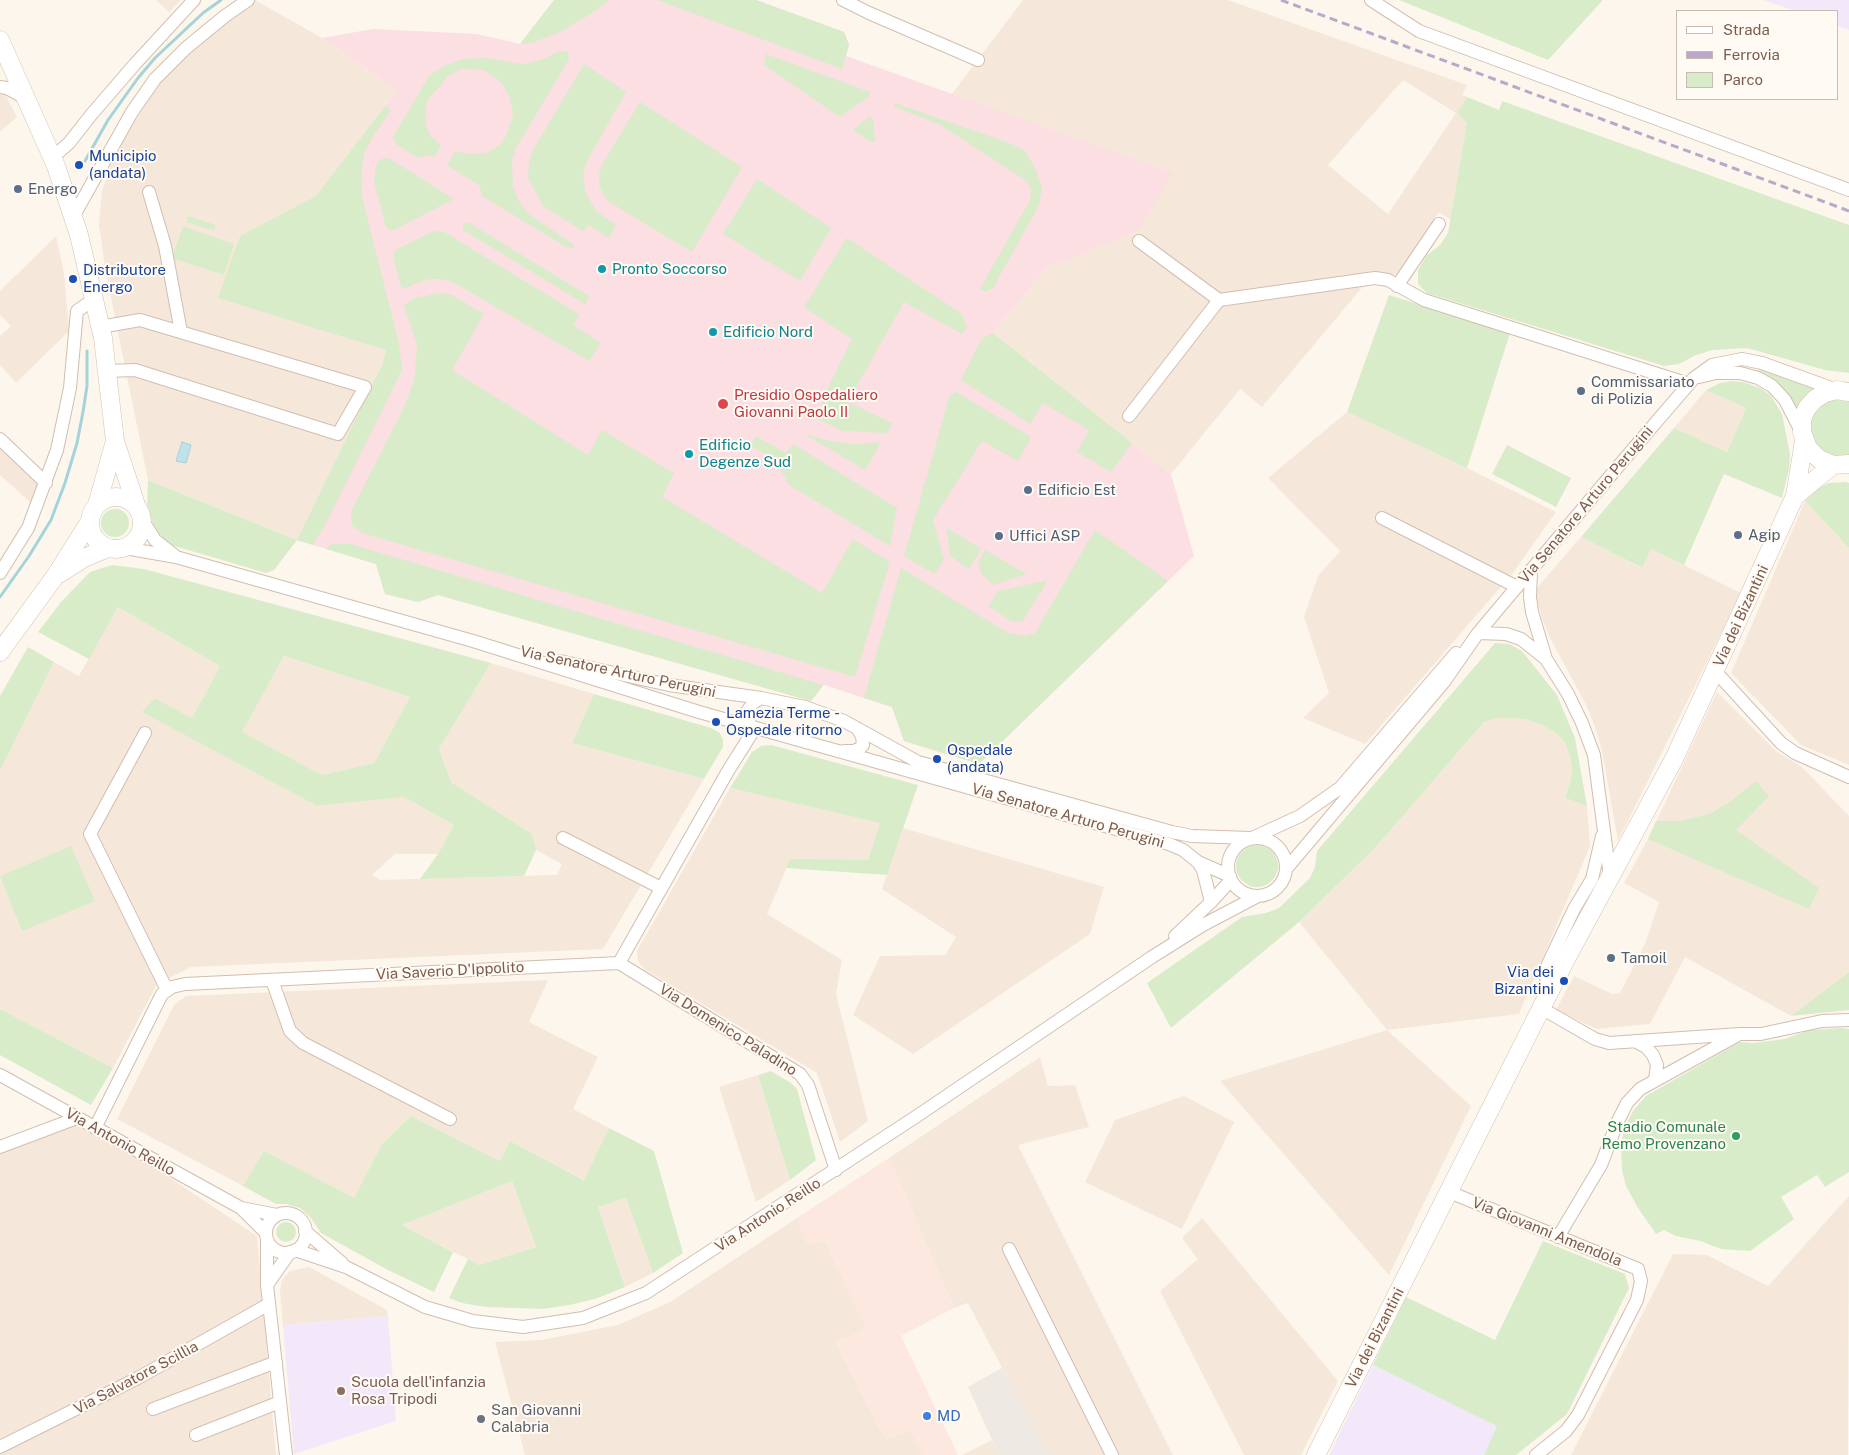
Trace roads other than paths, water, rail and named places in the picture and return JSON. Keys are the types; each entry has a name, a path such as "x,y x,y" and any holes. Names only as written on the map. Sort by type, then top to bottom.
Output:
{"street":[{"path":"52,158 69,143 135,64 194,0"},
{"path":"73,217 132,112 155,79 186,48 248,0"},
{"path":"842,0 978,60"},
{"path":"1371,0 1419,31 1849,190"},
{"name":"Via Senatore Arturo Perugini","path":"0,40 52,158 79,235 100,327 115,441 140,513 155,540 176,557"},
{"path":"0,87 6,88 28,100"},
{"path":"149,192 165,246 181,332"},
{"path":"1398,286 1439,224"},
{"path":"1139,241 1219,300"},
{"path":"1129,416 1219,300 1375,278 1388,280 1424,300 1692,381 1716,373 1740,373 1758,378 1772,386 1785,400 1813,454 1819,459 1844,466"},
{"path":"0,573 28,528 58,450 70,388 77,311 94,299"},
{"path":"100,327 140,320 365,387 338,434 134,370 106,371"},
{"name":"Via Senatore Arturo Perugini","path":"1287,868 1444,682 1478,633 1692,381 1712,365 1742,360 1762,363 1845,390"},
{"name":"Via dei Bizantini","path":"1316,1455 1543,1005 1602,881 1628,846 1674,759 1796,496 1803,436 1802,420 1807,408 1814,399 1825,393 1845,390"},
{"path":"0,439 46,483"},
{"name":"Via Senatore Arturo Perugini","path":"93,513 115,441"},
{"name":"Via dei Bizantini","path":"1796,496 1844,466"},
{"path":"0,652 5,634 56,575 93,513 104,499 121,497 129,500 140,513 142,530 139,538 133,544 84,558 56,575"},
{"path":"93,513 90,530 94,538 100,544 116,548"},
{"path":"1382,518 1517,587"},
{"name":"Via Senatore Arturo Perugini","path":"116,548 176,557 473,641 699,712 1169,844 1183,850 1198,862 1230,878"},
{"path":"1531,571 1530,597 1532,612 1546,659 1568,694 1582,723 1594,755 1604,828 1602,881"},
{"path":"1478,633 1506,634 1521,639 1546,659"},
{"name":"Via Senatore Arturo Perugini","path":"473,641 669,685 761,698 814,710 844,721 910,758 944,769 1172,832 1192,836 1251,838 1300,816 1340,788 1449,661 1478,633"},
{"path":"1715,671 1781,743 1795,753 1849,778"},
{"path":"619,963 753,727 746,713 753,703 761,698"},
{"path":"842,751 854,750 863,745 862,736 857,728"},
{"path":"95,1128 162,994 168,990 90,834 145,733"},
{"path":"1604,828 1611,846 1616,848 1628,846"},
{"path":"1602,881 1604,828"},
{"path":"563,838 661,888"},
{"path":"1251,838 1261,838 1277,845 1282,851 1287,868 1281,884 1275,890 1267,895 1258,896 1242,892 1230,878 1228,868 1236,846 1251,838"},
{"path":"1198,862 1203,870 1211,902"},
{"name":"Via Antonio Reillo","path":"1152,957 1211,902 1230,878"},
{"name":"Via Antonio Reillo","path":"293,1251 346,1267 425,1307 473,1321 523,1327 583,1318 646,1293 836,1170 1152,957 1258,896"},
{"name":"Via Saverio D'Ippolito","path":"168,990 185,984 619,963"},
{"name":"Via Domenico Paladino","path":"619,963 800,1074 808,1085 836,1170"},
{"path":"272,980 290,1031 303,1043 450,1119"},
{"path":"1543,1005 1595,1039 1609,1043 1761,1034 1822,1021 1849,1020"},
{"path":"1558,1236 1602,1165 1617,1122 1627,1103 1640,1089 1740,1034"},
{"path":"1635,1042 1646,1048 1653,1055 1656,1065 1655,1080"},
{"name":"Via Antonio Reillo","path":"0,1075 241,1208 277,1215"},
{"path":"0,1147 76,1118"},
{"name":"Via Giovanni Amendola","path":"1449,1192 1638,1269 1641,1282 1637,1300 1578,1415 1566,1431 1536,1455"},
{"name":"Via Antonio Reillo","path":"241,1208 266,1236"},
{"path":"267,1285 293,1251 303,1242 306,1230 304,1224 295,1215 289,1213 277,1215 269,1222 266,1236 267,1285 286,1455"},
{"name":"Via Antonio Reillo","path":"306,1230 346,1267"},
{"path":"266,1236 276,1250 293,1251"},
{"path":"1009,1249 1112,1455"},
{"name":"Via Salvatore Scillìa","path":"0,1447 138,1378 269,1304"},
{"path":"153,1410 276,1362"},
{"path":"196,1435 280,1402"}],"water":[{"path":"182,442 191,445 186,463 176,461"}],"waterway":[{"path":"85,161 108,120 138,78 155,58 203,13 221,0"},
{"path":"0,597 29,556 51,520 65,483 77,443 83,412 87,386 87,351"}],"railway":[{"path":"1281,0 1849,211"}],"place":[{"name":"Municipio (andata)","path":"79,165"},
{"name":"Energo","path":"18,189"},
{"name":"Pronto Soccorso","path":"602,269"},
{"name":"Distributore Energo","path":"73,279"},
{"name":"Edificio Nord","path":"713,332"},
{"name":"Commissariato di Polizia","path":"1581,391"},
{"name":"Presidio Ospedaliero Giovanni Paolo II","path":"723,404"},
{"name":"Edificio Degenze Sud","path":"689,454"},
{"name":"Edificio Est","path":"1028,490"},
{"name":"Agip","path":"1738,535"},
{"name":"Uffici ASP","path":"999,536"},
{"name":"Lamezia Terme - Ospedale ritorno","path":"716,722"},
{"name":"Ospedale (andata)","path":"937,759"},
{"name":"Tamoil","path":"1611,958"},
{"name":"Via dei Bizantini","path":"1564,981"},
{"name":"Stadio Comunale Remo Provenzano","path":"1736,1136"},
{"name":"Scuola dell'infanzia Rosa Tripodi","path":"341,1391"},
{"name":"MD","path":"927,1416"},
{"name":"San Giovanni Calabria","path":"481,1419"}]}
